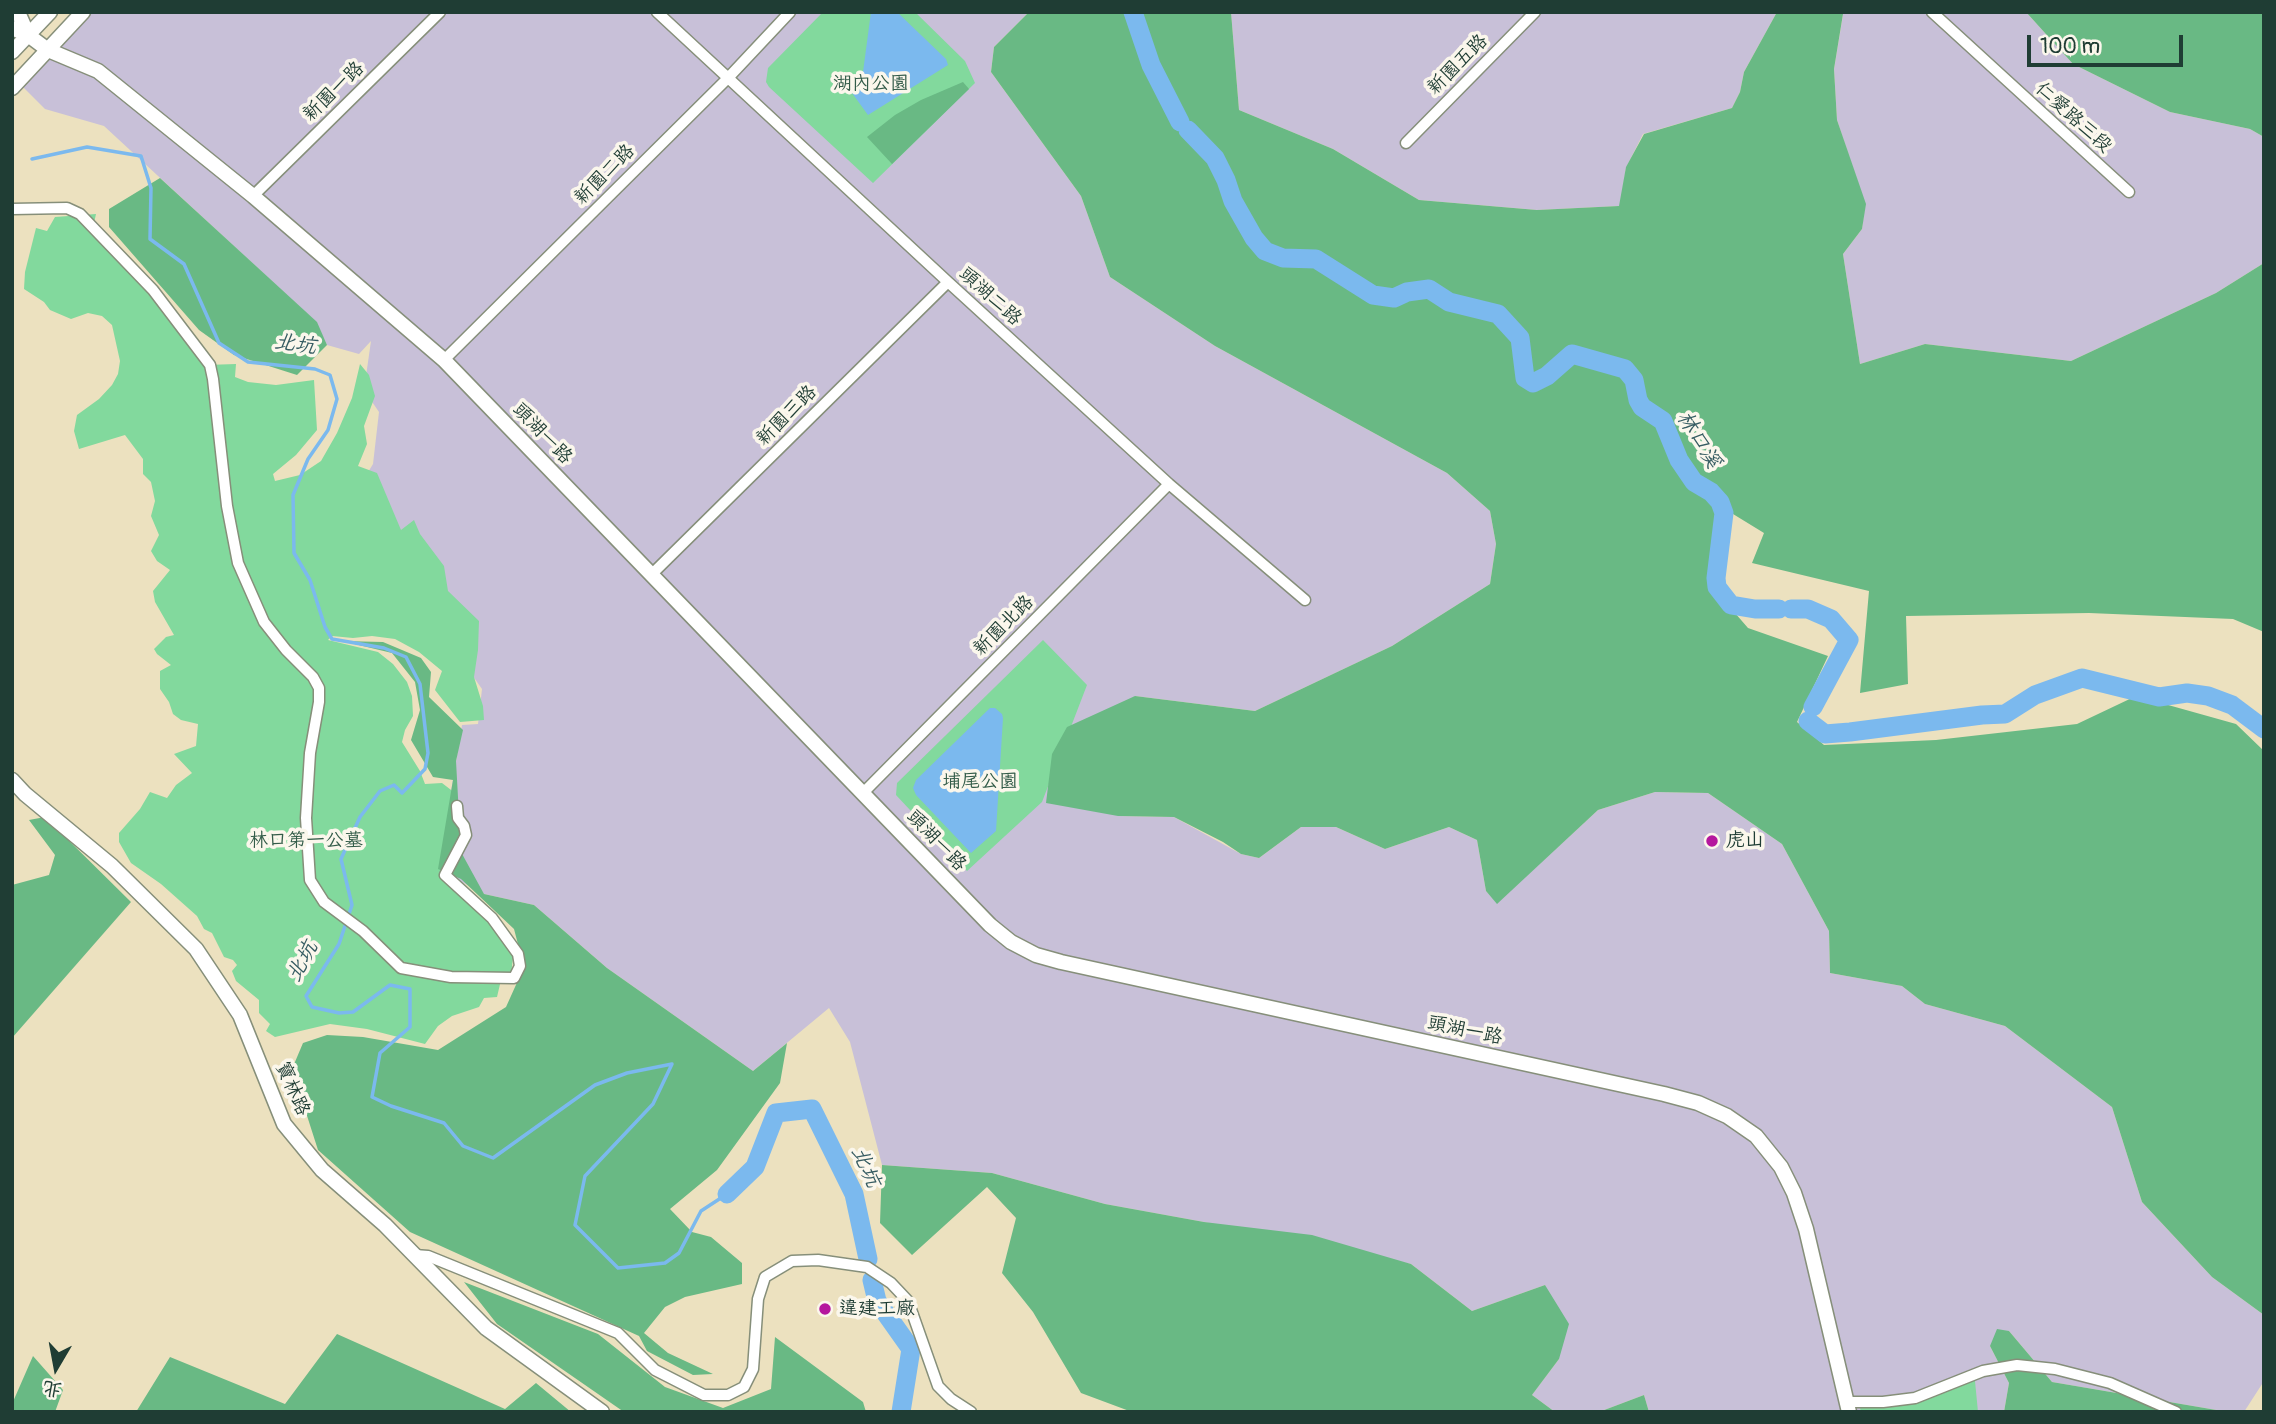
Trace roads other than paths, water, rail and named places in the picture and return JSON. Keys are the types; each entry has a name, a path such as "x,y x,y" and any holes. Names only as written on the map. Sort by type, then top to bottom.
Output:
{"street":[{"path":"18,12 28,35"},
{"path":"12,52 50,12"},
{"path":"12,88 83,12"},
{"name":"新園一路","path":"253,197 440,12"},
{"name":"頭湖二路","path":"657,12 1169,484 1305,600"},
{"name":"新園二路","path":"444,360 728,78 790,12"},
{"name":"仁愛路三段","path":"1932,12 2129,192"},
{"name":"新園五路","path":"1406,143 1528,15"},
{"name":"頭湖一路","path":"12,28 28,35 48,50 98,71 253,197 444,360 990,925 1011,942 1036,955 1664,1094 1698,1103 1727,1116 1756,1136 1781,1167 1794,1193 1806,1229 1848,1407"},
{"path":"59,38 98,71"},
{"path":"12,209 67,208 80,214 153,290 209,365 213,379 226,506 238,563 264,622 286,650 313,677 319,688 310,753 306,818 310,880 324,902 363,931 401,968 451,977 514,978 520,967 518,954 492,918 445,875 466,835 458,818 457,806"},
{"name":"新園三路","path":"651,575 948,282"},
{"name":"新園北路","path":"863,793 1169,484"},
{"name":"寶林路","path":"12,780 25,794 112,866 196,949 240,1015 284,1124 322,1170 415,1255 486,1328 602,1412"},
{"path":"415,1255 428,1256 618,1333 654,1370 704,1395 728,1395 744,1387 753,1369 758,1299 765,1278 792,1261 818,1260 867,1267 891,1283 908,1301 938,1386 951,1399 971,1412"},
{"path":"1848,1407 1915,1398 1983,1370 2017,1365 2055,1369 2110,1383 2176,1412"}],"water":[{"path":"871,12 897,12 946,59 948,65 868,115 844,82 863,72"},
{"path":"990,708 995,708 1003,718 996,831 971,853 916,795 913,788 916,780"}],"waterway":[{"name":"林口溪","path":"1133,12 1151,65 1180,122"},
{"name":"林口溪","path":"1188,130 1215,158 1233,201 1254,238 1265,251 1283,258 1316,259 1373,295 1394,298 1407,292 1429,289 1449,302 1498,314 1520,338 1525,378 1533,383 1547,376 1572,354 1625,369 1634,380 1642,407 1663,421 1679,460 1694,482 1711,492 1720,502 1724,513 1717,587 1731,605 1779,609"},
{"name":"北坑","path":"32,159 87,147 141,156 151,188 150,239 184,264 219,343 248,362 315,369 330,375 337,399 328,430 308,459 293,495 294,553 310,580 325,627 332,639 384,648 406,657 420,684 428,753 425,769 402,793 394,785 380,791 360,817 341,859 352,905 339,944 306,996 312,1007 339,1013 353,1012 390,985 410,989 410,1027 380,1053 372,1097 444,1123 463,1146 493,1158 595,1085 627,1073 672,1064 653,1104 585,1176 575,1225 618,1268 665,1263 679,1253 701,1211 727,1194"},
{"name":"林口溪","path":"1791,609 1808,609 1831,619 1849,640 1813,707"},
{"name":"林口溪","path":"1808,721 1825,734 2005,714 2035,695 2082,678 2159,697 2187,693 2208,696 2232,705 2264,729"},
{"name":"北坑","path":"727,1194 755,1167 776,1113 812,1109 854,1194 868,1259"},
{"name":"北坑","path":"872,1280 877,1301 911,1349 901,1412"}],"place":[{"name":"虎山","path":"1712,841"},
{"name":"違建工廠","path":"825,1309"}],"park label":[{"name":"湖內公園","path":"871,84"},
{"name":"埔尾公園","path":"980,782"},
{"name":"林口第一公墓","path":"306,841"}]}
